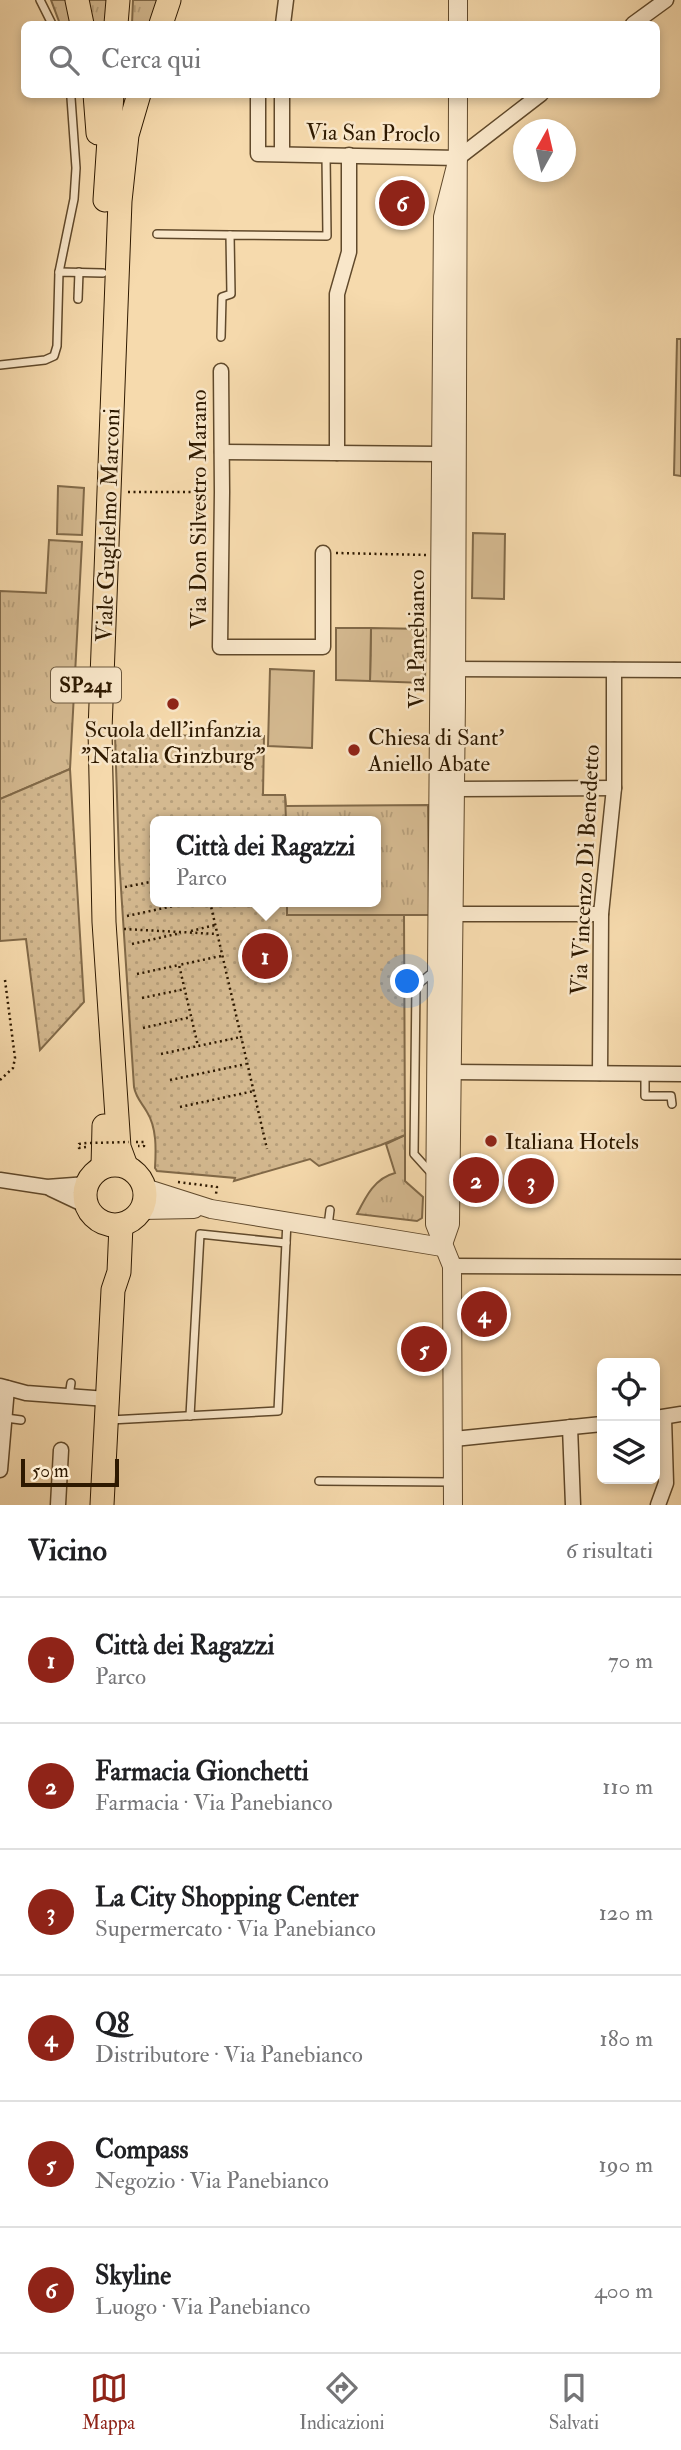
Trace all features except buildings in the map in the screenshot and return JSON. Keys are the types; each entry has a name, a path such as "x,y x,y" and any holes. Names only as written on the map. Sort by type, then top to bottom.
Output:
{"main road":[{"path":"77,0 81,21"},
{"path":"116,21 118,0"},
{"path":"162,21 169,0"},
{"name":"Viale Guglielmo Marconi","path":"101,98 105,202 84,730 91,922 105,1149 121,1160"},
{"name":"Viale Guglielmo Marconi","path":"121,1160 104,922 100,730 120,201 127,135 138,98"},
{"path":"121,1160 141,1179 144,1199 130,1222 114,1224 92,1214 87,1195 96,1171 121,1160"},
{"path":"102,1505 113,1290 108,1270 114,1224"}],"street":[{"path":"283,21 286,0"},
{"path":"458,0 458,21"},
{"path":"638,21 666,0"},
{"path":"258,98 258,154 285,154 282,98"},
{"name":"Via Panebianco","path":"453,1505 452,1266 442,1247 435,1224 437,969 433,773 448,669 458,98"},
{"path":"458,158 536,98"},
{"name":"Via San Proclo","path":"285,154 458,158"},
{"path":"337,453 337,294 349,252 349,155"},
{"name":"Via Panebianco","path":"442,1247 450,1224 455,789 441,555 443,217 458,158"},
{"name":"Via Don Silvestro Marano","path":"221,371 220,647 323,647 323,553"},
{"path":"222,452 441,454"},
{"path":"448,669 681,670"},
{"name":"Via Vincenzo Di Benedetto","path":"600,1073 601,914 614,788 614,670"},
{"path":"455,789 614,788"},
{"path":"454,914 601,914"},
{"path":"451,1072 681,1074"},
{"path":"0,1180 87,1195"},
{"path":"47,1187 87,1195"},
{"path":"144,1199 214,1202 287,1220 329,1218 442,1247"},
{"path":"452,1266 678,1264"},
{"path":"3,1387 26,1393 70,1390 106,1410"},
{"path":"0,1470 13,1419 3,1387"},
{"path":"660,1418 681,1414"},
{"path":"658,1505 666,1483 659,1421"},
{"path":"454,1439 597,1424"},
{"path":"570,1427 573,1505"},
{"path":"58,1505 61,1450"}],"lane":[{"path":"40,0 50,21"},
{"path":"0,365 45,360 54,356 57,346 59,272 74,199 76,168 71,98"},
{"path":"157,234 327,236 326,155"},
{"path":"221,337 222,297 231,294 230,235"},
{"path":"59,272 103,273"},
{"path":"78,299 79,272"},
{"path":"645,1074 645,1096 671,1096 671,1104"},
{"path":"106,1410 190,1416 278,1411 287,1220"},
{"path":"190,1416 200,1234 286,1243"},
{"path":"319,1481 453,1482"}],"path":[{"path":"118,492 222,492"},
{"path":"323,553 441,555"},
{"path":"125,887 150,882"},
{"path":"127,916 169,907"},
{"path":"211,907 267,1149"},
{"path":"132,944 215,925"},
{"path":"124,929 217,934"},
{"path":"137,974 222,956"},
{"path":"179,965 198,1046"},
{"path":"0,1080 13,1069 15,1058 5,980"},
{"path":"142,998 185,989"},
{"path":"143,1028 191,1017"},
{"path":"161,1054 241,1037"},
{"path":"170,1080 247,1064"},
{"path":"180,1107 254,1091"},
{"path":"91,1147 79,1148 79,1144 144,1142 144,1146 121,1160"},
{"path":"171,1181 217,1187 214,1202"}],"green space":[{"path":"51,0 68,0 73,21 59,21"},
{"path":"84,0 110,0 109,21 89,21"},
{"path":"133,0 161,0 154,21 132,21"},
{"path":"677,339 681,339 681,476 674,475"},
{"path":"58,486 84,488 82,535 57,534"},
{"path":"473,533 505,534 504,599 472,598"},
{"path":"49,540 82,542 70,769 0,799 0,591 46,593"},
{"path":"336,628 371,628 370,681 336,680"},
{"path":"371,628 426,629 425,683 370,681"},
{"path":"270,669 314,671 312,748 268,746"},
{"path":"115,735 264,736 263,795 285,795 286,816 150,816 150,907 287,907 287,915 404,915 405,1135 319,1166 310,1159 234,1181 235,1178 157,1171 153,1125 134,1087 119,858"},
{"path":"70,769 84,1002 40,1050 26,939 0,941 0,799"},
{"path":"236,795 285,795 286,806 428,805 429,915 343,915 341,928 246,907 381,907 381,816 241,816"},
{"path":"405,1135 405,1181 423,1197 422,1218 417,1221 357,1214 377,1183 395,1173 386,1144"}],"place":[{"name":"Skyline","path":"402,203"},
{"name":"Scuola dell'infanzia \"Natalia Ginzburg\"","path":"173,704"},
{"name":"Chiesa di Sant' Aniello Abate","path":"354,750"},
{"name":"Città dei Ragazzi","path":"265,956"},
{"name":"Italiana Hotels","path":"491,1141"},
{"name":"Farmacia Gionchetti","path":"476,1180"},
{"name":"La City Shopping Center","path":"531,1181"},
{"name":"Q8","path":"484,1314"},
{"name":"Compass","path":"424,1349"}]}
